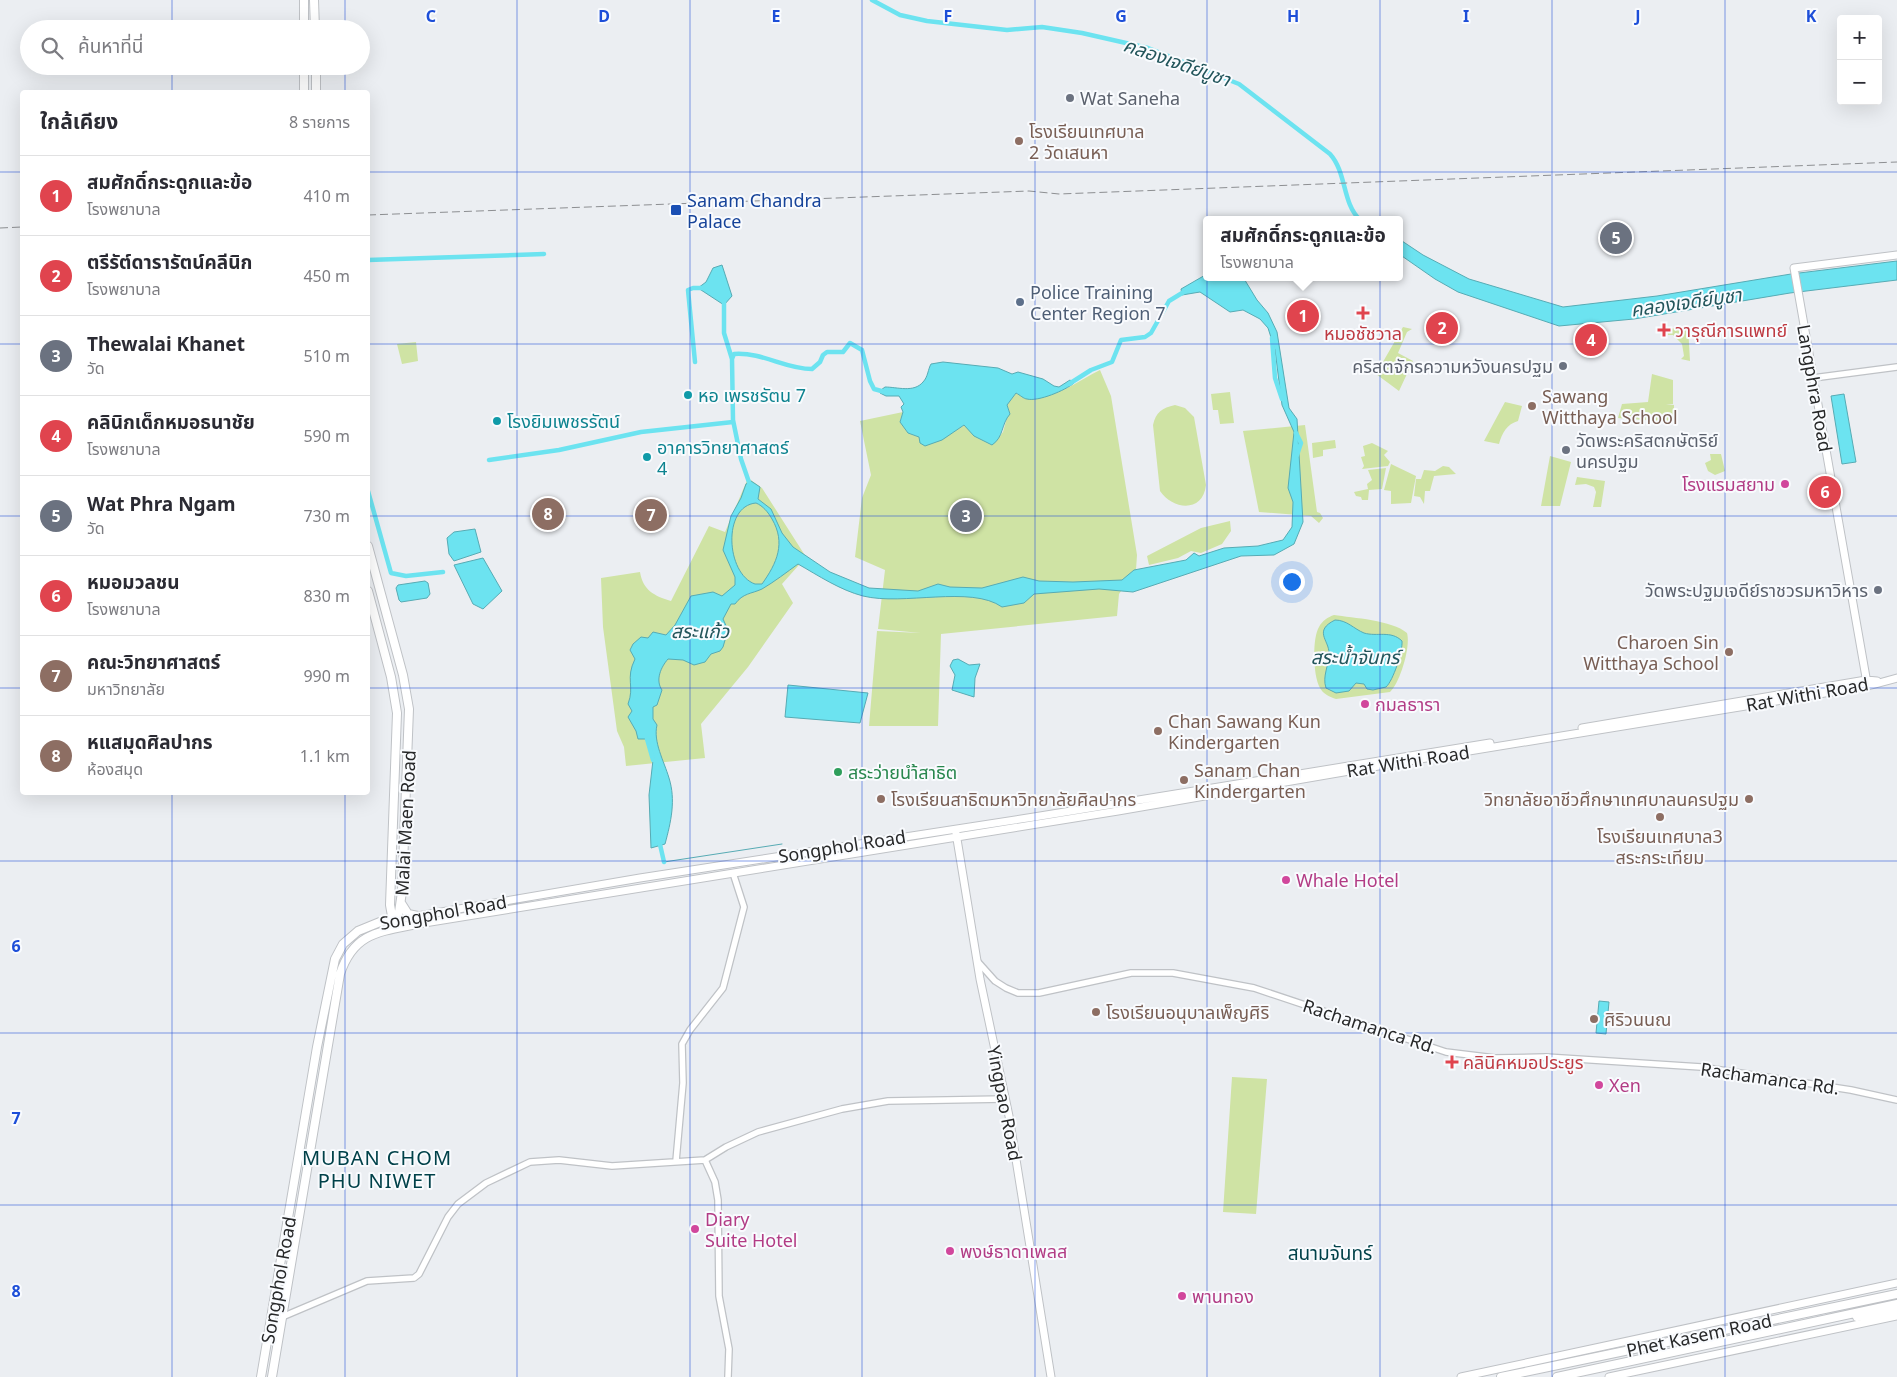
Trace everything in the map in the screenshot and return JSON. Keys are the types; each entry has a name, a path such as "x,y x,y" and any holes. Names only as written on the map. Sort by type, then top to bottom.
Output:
{"highway":[{"path":"304,0 304,20"},
{"path":"314,0 315,20"},
{"path":"304,75 304,90"},
{"path":"316,75 316,90"},
{"name":"Malai Maen Road","path":"370,553 403,674 409,709 401,903 394,920"},
{"name":"Malai Maen Road","path":"370,598 391,677 397,713 390,906 394,920"},
{"path":"401,903 408,914 418,916"},
{"path":"380,922 390,906"},
{"path":"383,930 394,920 404,925 412,925"},
{"name":"Songphol Road","path":"261,1377 317,1047 335,959 343,944 353,935 380,922 394,920"},
{"name":"Songphol Road","path":"272,1377 340,974 351,950 360,942 383,930 412,925"},
{"name":"Phet Kasem Road","path":"1501,1377 1897,1294"},
{"name":"Phet Kasem Road","path":"1557,1377 1897,1304"},
{"path":"1833,1318 1837,1320 1897,1312"}],"main road":[{"name":"Langphra Road","path":"1867,683 1795,270 1897,255"},
{"name":"Rat Withi Road","path":"954,829 1390,764 1897,678"},
{"name":"Rat Withi Road","path":"957,837 1247,786"},
{"name":"Yingpao Road","path":"954,829 1005,1099 1051,1377"},
{"name":"Songphol Road","path":"394,920 954,829"},
{"name":"Songphol Road","path":"412,925 957,837"},
{"path":"735,873 736,863"},
{"path":"1461,1377 1897,1283"},
{"path":"1609,1377 1897,1316"}],"street":[{"path":"1813,378 1897,367"},
{"path":"676,1161 683,1083 682,1044 690,1030 723,988 744,907 735,873"},
{"name":"Rachamanca Rd.","path":"978,962 995,981 1006,988 1018,992 1046,992 1131,974 1157,971 1254,988 1446,1052 1495,1058 1546,1057 1701,1067 1851,1090 1897,1100"},
{"path":"282,1317 367,1281 414,1278 419,1274 448,1216 458,1204 486,1183 530,1162 557,1160 612,1166 705,1160 726,1146 758,1132 842,1109 888,1101 1005,1099"},
{"path":"705,1160 715,1182 718,1200 719,1296 729,1349 728,1377"}],"green space":[{"path":"1688,326 1690,361 1681,359 1684,356 1682,344 1673,335 1668,335 1667,331"},
{"path":"1403,327 1412,329 1407,332 1398,353 1413,361 1399,391 1376,374"},
{"path":"416,342 418,361 402,364 397,344"},
{"path":"1100,370 1111,396 1137,555 1136,570 1119,594 1117,616 941,634 938,726 869,726 877,631 921,633 878,629 885,570 855,557 862,498 871,475 860,421 903,412 900,421 908,433 919,437 949,434 965,425 981,439 992,445 1003,432 1009,410 1007,405 1016,393 1039,397 1049,395"},
{"path":"1652,374 1673,380 1673,404 1666,404 1674,405 1674,415 1672,415 1671,422 1618,418 1622,404 1648,402"},
{"path":"1230,392 1234,423 1220,424 1218,410 1213,410 1211,394"},
{"path":"1505,402 1522,406 1518,421 1506,429 1499,444 1484,441"},
{"path":"1175,405 1185,408 1194,417 1206,485 1204,494 1199,500 1187,506 1172,502 1160,491 1153,425 1160,411"},
{"path":"1305,425 1317,512 1323,518 1319,523 1311,516 1259,512 1243,431"},
{"path":"1335,440 1336,448 1323,450 1323,456 1313,458 1312,443"},
{"path":"1372,443 1388,451 1384,455 1390,462 1388,466 1362,469 1364,466 1361,457 1365,456 1363,446"},
{"path":"1710,454 1721,454 1725,471 1715,475 1708,471 1705,463 1711,460"},
{"path":"1550,456 1571,462 1560,506 1541,506"},
{"path":"1391,464 1416,476 1411,503 1391,504 1391,491 1384,490"},
{"path":"1443,466 1449,467 1456,474 1434,476 1430,491 1425,491 1424,504 1420,497 1414,496 1416,479 1421,479 1424,470 1435,471"},
{"path":"1386,468 1382,489 1369,490 1368,500 1362,500 1361,497 1356,496 1354,492 1368,489 1367,484 1372,480 1368,470"},
{"path":"1577,477 1605,481 1601,507 1593,507 1596,492 1594,487 1586,484 1575,485"},
{"path":"748,478 762,488 806,557 782,584 793,603 748,667 701,724 705,758 626,766 624,747 617,731 603,627 601,578 640,572 641,578 650,591 659,597 671,601 709,526 725,532"},
{"path":"1230,521 1231,531 1222,544 1201,553 1191,551 1178,558 1149,565 1147,556 1201,528"},
{"name":"สระน้ำจันทร์","path":"1334,615 1382,622 1407,633 1408,639 1404,664 1390,692 1336,699 1321,690 1315,667 1315,640 1320,625"},
{"path":"1232,1077 1267,1079 1256,1214 1223,1212"}],"water":[{"path":"1403,242 1423,255 1469,279 1563,307 1657,296 1791,274 1897,261 1897,280 1790,293 1634,319 1559,326 1458,292 1403,257"},
{"path":"722,265 732,296 724,305 698,288 706,282 713,268"},
{"name":"สระแก้ว","path":"1203,276 1203,281 1245,281 1268,313 1277,332 1289,408 1297,419 1303,522 1294,544 1274,555 1241,556 1133,592 1099,589 1034,594 1024,603 1002,607 973,597 897,599 863,596 838,586 798,564 762,589 744,596 735,604 731,604 723,619 728,630 720,651 711,654 705,662 694,665 683,660 668,659 663,666 659,678 662,690 657,705 653,707 653,719 657,725 656,738 671,786 672,811 665,844 651,848 649,795 653,760 647,739 638,739 628,717 632,711 628,704 631,692 630,677 635,659 630,650 633,644 641,637 648,638 653,632 666,635 675,625 691,596 713,592 722,596 735,585 735,577 723,550 731,516 746,484 751,481 760,487 758,499 771,509 782,533 793,547 830,572 869,588 918,591 938,584 950,587 982,588 1023,577 1039,581 1122,580 1134,570 1186,560 1194,553 1199,556 1224,548 1258,546 1283,540 1292,527 1293,502 1288,488 1294,432 1282,405 1275,350 1268,328 1260,319 1243,310 1230,312 1200,292 1182,295 1181,289","holes":["756,503 765,510 776,528 779,545 778,553 772,568 762,584 755,584 745,578 738,568 732,541 733,527 737,516 745,507"]},
{"path":"943,362 998,368 1012,374 1018,372 1043,379 1059,387 1070,380 1074,383 1059,392 1038,399 1026,399 1016,393 1007,405 1010,414 1001,434 992,445 974,436 964,425 942,440 925,446 920,443 919,437 908,433 900,422 903,412 901,407 904,404 899,396 886,396 880,393 885,387 905,389 915,387 926,378 931,364"},
{"path":"1844,394 1856,462 1842,464 1831,396"},
{"path":"475,529 481,552 454,561 449,554 447,538 454,532"},
{"path":"483,558 502,591 483,609 473,604 454,565"},
{"path":"425,581 428,583 430,594 427,598 401,602 399,600 396,588 398,585"},
{"name":"สระน้ำจันทร์","path":"1335,620 1347,623 1364,633 1389,635 1402,641 1397,666 1392,679 1386,687 1373,690 1367,689 1364,684 1356,683 1349,691 1336,693 1326,688 1325,679 1329,653 1323,632 1328,624"},
{"path":"958,659 969,665 980,664 975,678 974,697 952,690 955,675 950,666 953,660"},
{"path":"788,685 868,693 860,723 785,717"},
{"path":"1599,1001 1609,1002 1606,1034 1596,1033"}],"waterway":[{"name":"คลองเจดีย์บูชา","path":"872,0 900,15 927,21 1007,30 1042,27 1082,33 1148,48 1239,84 1330,154 1339,170 1350,205 1357,216"},
{"path":"370,260 544,254"},
{"path":"695,362 688,290 702,288"},
{"path":"1069,384 1091,370 1112,362 1121,340 1145,337 1151,333 1169,301 1187,290"},
{"path":"724,301 724,333 732,359"},
{"path":"1272,338 1275,378 1282,399"},
{"path":"751,488 741,459 733,420 732,359 734,354 745,354 812,369 827,352 843,352 850,343 862,350 874,389 885,392"},
{"path":"489,460 559,450 641,432 733,422"},
{"path":"1296,433 1301,443 1297,455"},
{"path":"370,498 391,573 406,576 443,572"},
{"path":"647,739 653,760"},
{"path":"659,840 664,862"},
{"path":"664,862 782,844"}],"railway":[{"path":"370,215 1029,191 1059,194 1897,162"},
{"path":"0,228 20,227"}],"place":[{"name":"Wat Saneha","path":"1070,98"},
{"name":"โรงเรียนเทศบาล 2 วัดเสนหา","path":"1019,141"},
{"name":"Sanam Chandra Palace","path":"676,210"},
{"name":"Wat Phra Ngam","path":"1616,238"},
{"name":"Police Training Center Region 7","path":"1020,302"},
{"name":"หมอชัชวาล","path":"1363,313"},
{"name":"สมศักดิ์กระดูกและข้อ","path":"1303,316"},
{"name":"ตรีรัต์ดารารัตน์คลีนิก","path":"1442,328"},
{"name":"วารุณีการแพทย์","path":"1664,330"},
{"name":"คลินิกเด็กหมอธนาชัย","path":"1591,340"},
{"name":"คริสตจักรความหวังนครปฐม","path":"1563,366"},
{"name":"หอ เพรชรัตน 7","path":"688,395"},
{"name":"Sawang Witthaya School","path":"1532,406"},
{"name":"โรงยิมเพชรรัตน์","path":"497,421"},
{"name":"วัดพระคริสตกษัตริย์ นครปฐม","path":"1566,450"},
{"name":"อาคารวิทยาศาสตร์ 4","path":"647,457"},
{"name":"โรงแรมสยาม","path":"1785,484"},
{"name":"หมอมวลชน","path":"1825,492"},
{"name":"หแสมุดศิลปากร","path":"548,514"},
{"name":"คณะวิทยาศาสตร์","path":"651,515"},
{"name":"Thewalai Khanet","path":"966,516"},
{"name":"วัดพระปฐมเจดีย์ราชวรมหาวิหาร","path":"1878,590"},
{"name":"Charoen Sin Witthaya School","path":"1729,652"},
{"name":"กมลธารา","path":"1365,704"},
{"name":"Chan Sawang Kun Kindergarten","path":"1158,731"},
{"name":"สระว่ายนำ้สาธิต","path":"838,772"},
{"name":"Sanam Chan Kindergarten","path":"1184,780"},
{"name":"โรงเรียนสาธิตมหาวิทยาลัยศิลปากร","path":"881,799"},
{"name":"วิทยาลัยอาชีวศึกษาเทศบาลนครปฐม","path":"1749,799"},
{"name":"โรงเรียนเทศบาล3 สระกระเทียม","path":"1660,817"},
{"name":"Whale Hotel","path":"1286,880"},
{"name":"โรงเรียนอนุบาลเพ็ญศิริ","path":"1096,1012"},
{"name":"ศิริวนนณ","path":"1594,1019"},
{"name":"คลินิคหมอประยูร","path":"1452,1062"},
{"name":"Xen","path":"1599,1085"},
{"name":"Diary Suite Hotel","path":"695,1229"},
{"name":"พงษ์ธาดาเพลส","path":"950,1251"},
{"name":"พานทอง","path":"1182,1296"}],"district":[{"name":"MUBAN CHOM PHU NIWET","path":"377,1168"},
{"name":"สนามจันทร์","path":"1330,1253"}]}
